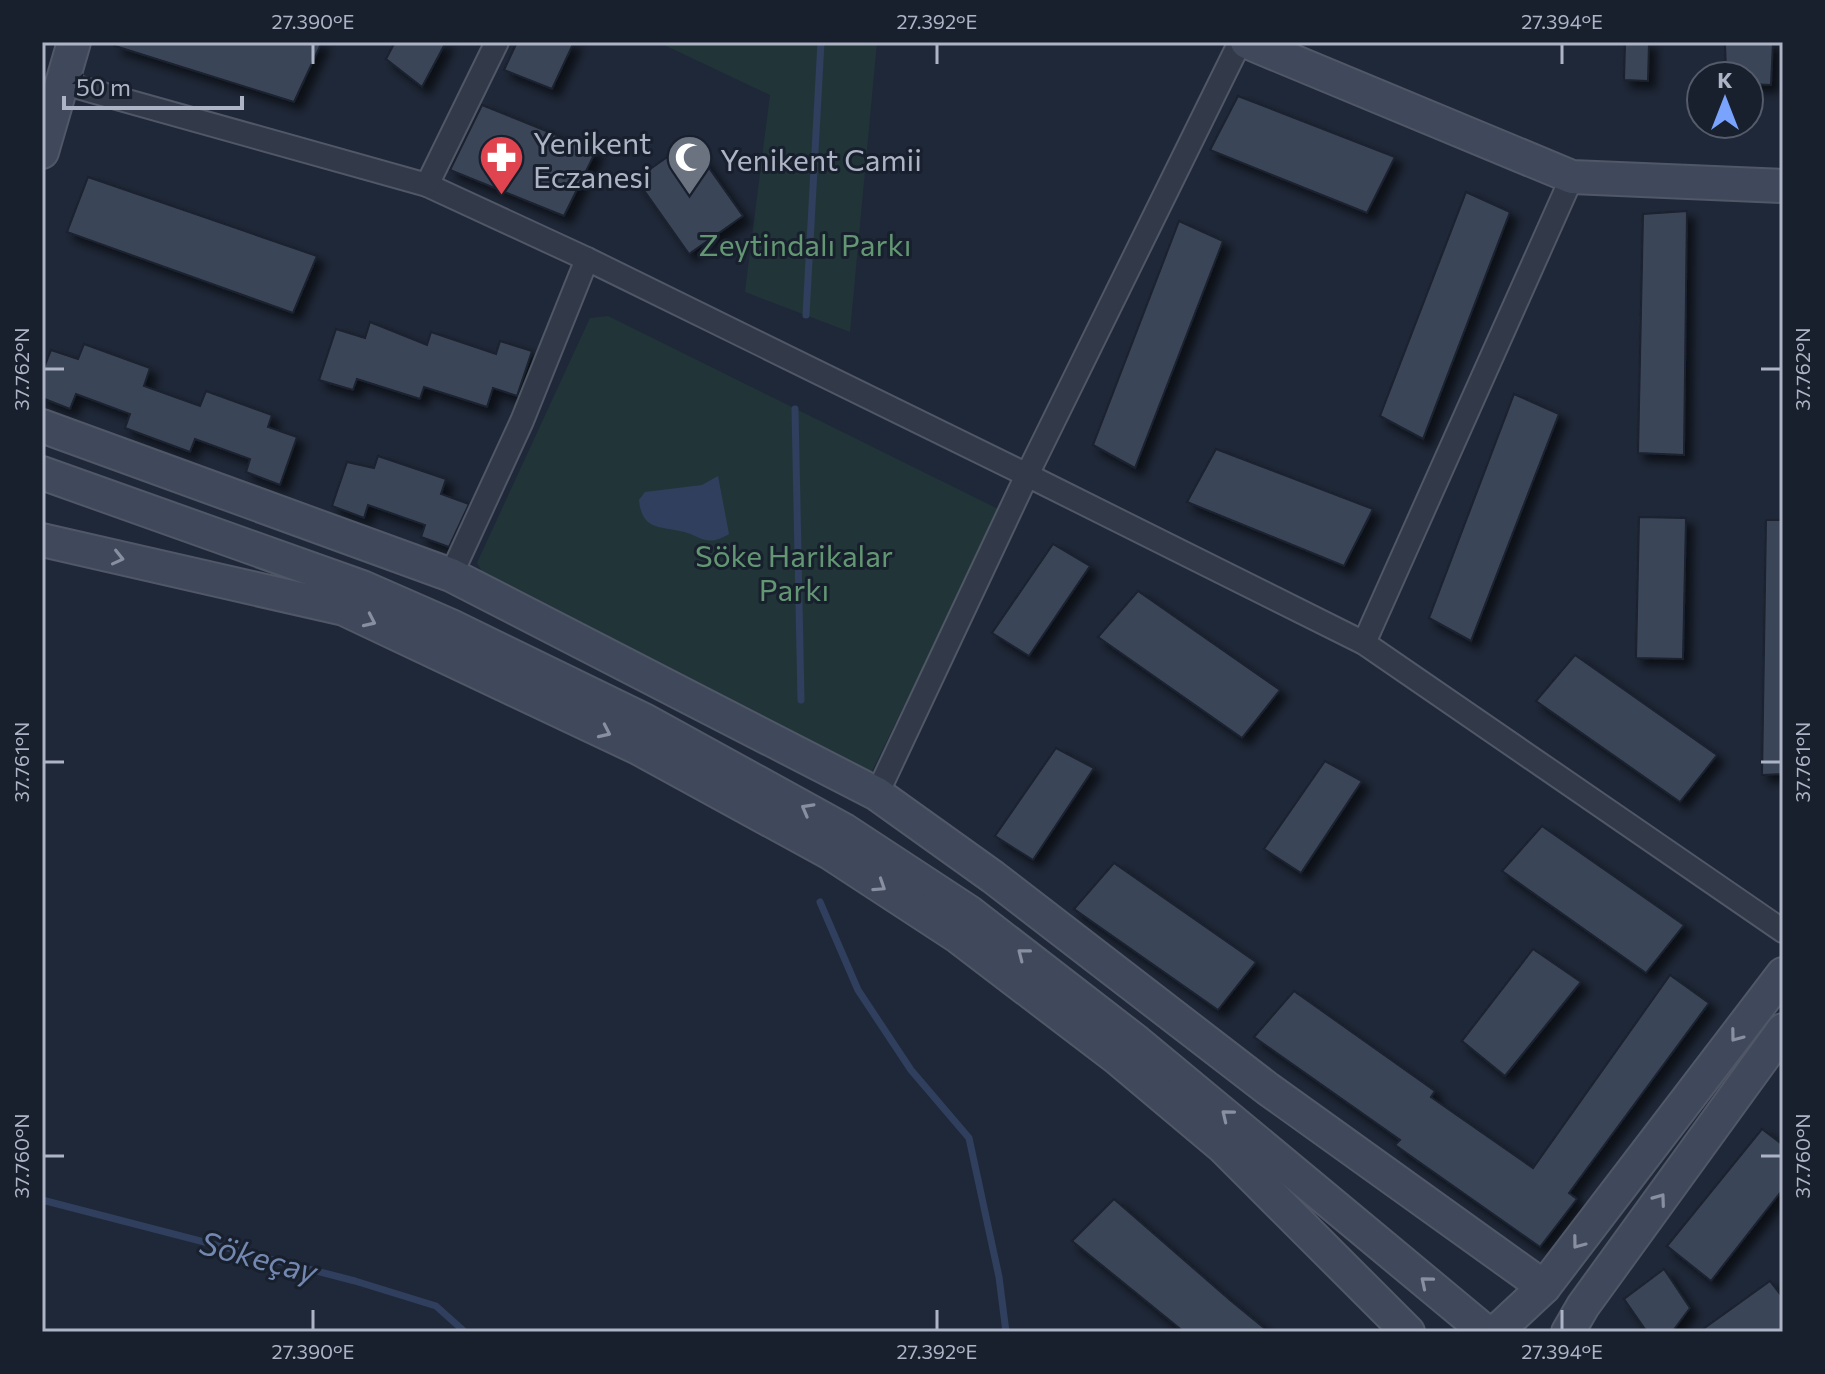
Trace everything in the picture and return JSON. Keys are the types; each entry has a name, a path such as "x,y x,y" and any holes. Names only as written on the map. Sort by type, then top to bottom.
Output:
{"main road":[{"path":"42,152 53,102 74,42"},
{"path":"1247,42 1572,177 1783,186"},
{"path":"42,426 451,575 877,794 993,877 1268,1089 1544,1287"},
{"path":"42,473 362,587 451,626 646,721 844,830 969,912 1137,1042 1486,1332"},
{"path":"42,540 344,609 638,748 830,853 957,936 1117,1058 1223,1147 1408,1332"},
{"path":"1496,1332 1544,1287 1783,974"},
{"path":"1568,1332 1583,1306 1783,1030"}],"street":[{"path":"427,185 497,42"},
{"path":"877,794 1027,475 1240,42"},
{"path":"53,102 427,185 587,259 1364,643 1783,931"},
{"path":"1364,643 1572,177"},
{"path":"451,575 522,421 587,259"}],"green space":[{"name":"Zeytindalı Parkı","path":"658,42 877,42 850,332 745,292 770,95"},
{"name":"Söke Harikalar Parkı","path":"608,316 1000,510 871,773 488,582 477,563 590,318"}],"water":[{"path":"718,476 729,534 704,540 658,527 643,516 639,500 645,492 702,485"}],"building":[{"path":"116,42 322,42 294,102 115,46"},
{"path":"395,42 446,42 422,87 386,59"},
{"path":"517,42 574,42 552,89 504,70"},
{"path":"1625,42 1649,42 1648,81 1624,80"},
{"path":"1725,42 1773,42 1771,85 1765,85 1765,60 1726,60"},
{"path":"1238,96 1395,157 1367,213 1210,150"},
{"path":"482,105 596,151 564,216 450,170"},
{"name":"Yenikent Camii","path":"690,141 743,216 689,254 636,179"},
{"path":"88,177 317,256 293,313 67,232"},
{"path":"1466,192 1510,212 1423,439 1380,416"},
{"path":"1687,211 1684,455 1638,453 1643,214"},
{"path":"1179,221 1223,241 1135,468 1093,445"},
{"path":"370,322 427,345 431,332 496,354 500,341 532,351 517,396 493,388 487,407 424,387 420,399 357,379 353,390 319,380 336,329 365,338"},
{"path":"84,344 150,368 144,386 200,406 206,391 272,415 268,427 297,437 280,485 246,472 250,459 195,439 190,452 125,428 130,414 76,394 70,409 42,398 42,373 51,350 78,359"},
{"path":"1514,394 1559,414 1471,641 1429,618"},
{"path":"1216,449 1373,509 1344,566 1187,502"},
{"path":"378,456 446,479 441,494 469,504 449,547 421,537 425,525 368,505 364,518 332,506 347,462 374,468"},
{"path":"1639,517 1686,518 1683,659 1636,658"},
{"path":"1766,520 1783,520 1783,774 1762,775"},
{"path":"1053,544 1090,566 1029,656 992,633"},
{"path":"1138,591 1280,690 1242,738 1098,637"},
{"path":"1575,655 1717,755 1680,802 1536,701"},
{"path":"1056,748 1094,768 1033,860 995,836"},
{"path":"1325,761 1362,781 1301,873 1264,849"},
{"path":"1542,826 1684,925 1646,973 1502,871"},
{"path":"1114,863 1256,962 1218,1010 1074,909"},
{"path":"1533,949 1581,982 1505,1076 1462,1041"},
{"path":"1670,975 1709,1003 1569,1193 1577,1199 1540,1247 1395,1145 1400,1140 1254,1037 1294,991 1435,1091 1431,1097 1533,1168"},
{"path":"1762,1129 1783,1145 1783,1189 1711,1281 1667,1246"},
{"path":"1114,1199 1269,1332 1184,1332 1072,1241"},
{"path":"1664,1269 1690,1308 1672,1332 1647,1332 1624,1299"},
{"path":"1770,1281 1783,1298 1783,1332 1699,1332"}],"waterway":[{"path":"806,315 821,42"},
{"path":"795,409 801,700"},
{"path":"820,902 858,990 911,1070 969,1138 999,1277 1006,1332"},
{"name":"Sökeçay","path":"42,1200 355,1281 436,1306 465,1332"}],"place":[{"name":"Yenikent Eczanesi","path":"502,197"},
{"name":"Yenikent Camii","path":"689,197"}]}
